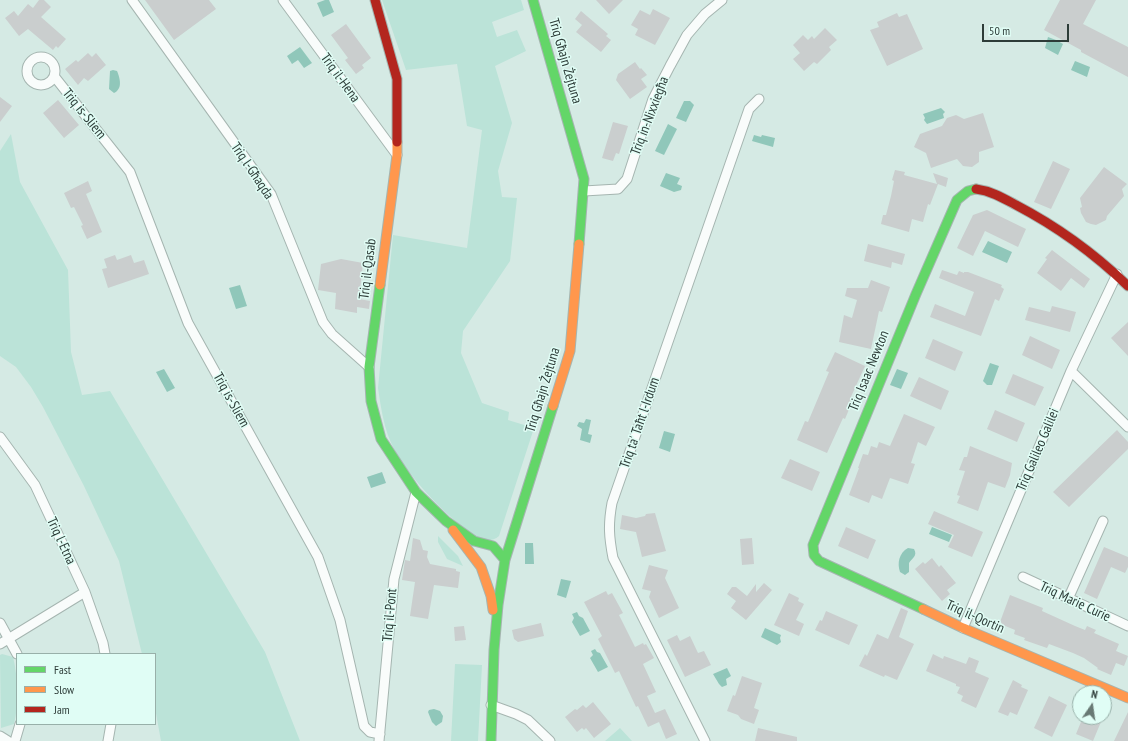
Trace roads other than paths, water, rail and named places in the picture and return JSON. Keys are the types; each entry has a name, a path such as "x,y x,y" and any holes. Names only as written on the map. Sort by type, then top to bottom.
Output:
{"street":[{"name":"Triq l-Għaqda","path":"132,0 271,194 323,322 332,334 369,368"},
{"name":"Triq il-Hena","path":"283,0 397,155"},
{"name":"Triq il-Qasab","path":"375,0 398,79 397,155 369,368 371,401 382,440 416,492 446,521 474,541 493,546 505,560"},
{"name":"Triq Għajn Żejtuna","path":"491,741 491,705 495,625 502,573 570,351 584,191 584,180 577,151 533,0"},
{"name":"Triq in-Nixxiegħa","path":"584,191 618,189 627,179 653,99 670,66 687,35 705,14 722,0"},
{"name":"Triq is-Sliem","path":"54,76 130,172 188,324 318,557 340,620 364,726 370,732 379,737"},
{"name":"Triq ta' Taħt l-Irdum","path":"705,741 613,558 609,535 609,522 612,503 750,109 758,99"},
{"name":"Triq Isaac Newton","path":"814,555 813,545 916,294 957,200 965,192 976,188 996,195 1043,219 1080,243 1117,274"},
{"path":"1117,274 1128,286"},
{"name":"Triq Galileo Galilei","path":"963,628 1071,371 1117,274"},
{"path":"1071,371 1128,427"},
{"name":"Triq l-Etna","path":"0,437 35,485 85,592 103,643 105,653"},
{"name":"Triq il-Pont","path":"379,737 394,579 416,492"},
{"name":"Triq il-Qasab","path":"446,521 481,567 491,596 495,625"},
{"path":"1068,599 1103,521"},
{"name":"Triq il-Qortin","path":"814,555 819,561 963,628 1128,698"},
{"path":"485,579 502,573"},
{"name":"Triq Marie Curie","path":"1023,577 1128,626"},
{"path":"0,644 85,592"},
{"path":"0,623 16,653"},
{"path":"491,705 528,720 550,741"},
{"path":"15,741 20,725"},
{"path":"108,741 111,725"},
{"path":"0,736 8,741"}]}
